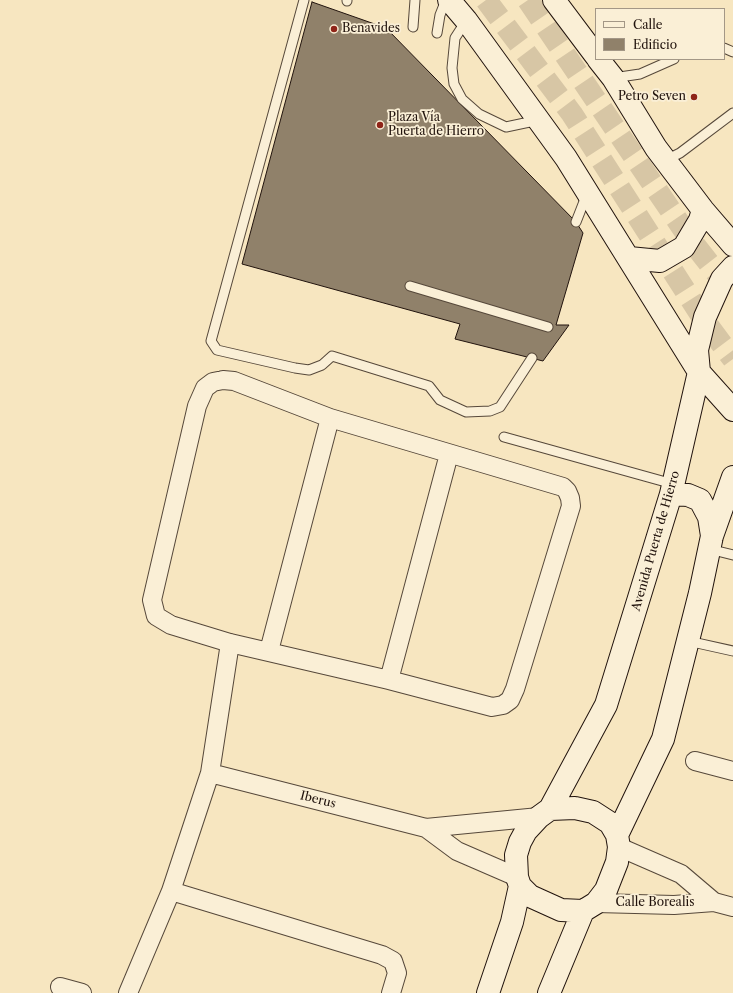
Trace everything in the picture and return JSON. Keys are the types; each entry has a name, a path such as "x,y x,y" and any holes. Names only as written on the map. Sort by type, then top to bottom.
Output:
{"street":[{"path":"449,0 466,20 539,120 588,193 700,372 733,410"},
{"path":"554,0 595,55"},
{"path":"599,60 613,78 656,148 702,208 733,245"},
{"path":"702,208 725,219 733,217"},
{"path":"629,258 660,261 684,247 700,220 702,208"},
{"name":"Avenida Puerta de Hierro","path":"545,813 606,705 672,489 700,372 697,350 705,318 722,279 733,267"},
{"path":"223,380 234,381 330,418 449,454 563,488 570,498 571,506 515,689 510,700 503,706 492,707 389,680 230,643 171,625 156,616 152,600 197,406 205,388 213,382 223,380"},
{"path":"269,652 330,418"},
{"path":"389,680 449,454"},
{"path":"548,993 590,907 606,890 612,876 618,841 663,739 688,642 711,543 727,500 733,478"},
{"path":"672,489 700,500 709,517 711,543"},
{"path":"128,993 171,891 210,772 230,643"},
{"path":"695,761 733,771"},
{"name":"Iberus","path":"210,772 426,828 545,813"},
{"path":"488,993 512,922 518,881 516,855 520,842 526,831 545,813 575,808 593,812 610,823 618,841"},
{"name":"Iberus","path":"426,828 457,851 518,881"},
{"name":"Calle Borealis","path":"618,841 682,874 714,902"},
{"path":"518,881 530,896 560,910 590,907"},
{"path":"171,891 382,955 393,961 397,973 391,993"},
{"name":"Calle Borealis","path":"590,907 674,906 714,902 733,907"},
{"path":"60,987 82,993"}],"lane":[{"path":"304,0 211,341 217,350 309,370 322,365 332,356 429,386 440,400 466,412 490,411 500,407 532,358"},
{"path":"413,27 416,0"},
{"path":"437,33 440,15 446,0"},
{"path":"466,20 455,38 452,68 454,84 462,99 478,114 506,127 539,120"},
{"path":"613,78 640,74 672,60"},
{"path":"666,160 680,153 733,113"},
{"path":"576,222 588,193"},
{"path":"410,286 548,328"},
{"path":"504,437 672,489"},
{"path":"711,543 733,555"},
{"path":"688,642 733,651"}],"building":[{"name":"Plaza Vía Puerta de Hierro","path":"312,2 386,28 576,222 583,233 556,325 569,325 543,361 455,339 460,324 242,264"}],"tunnel":[{"path":"486,0 572,114 706,323 733,359"},
{"path":"528,0 690,239 733,294"}],"place":[{"name":"Benavides","path":"334,29"},
{"name":"Petro Seven","path":"694,97"},
{"name":"Plaza Vía Puerta de Hierro","path":"380,125"}]}
